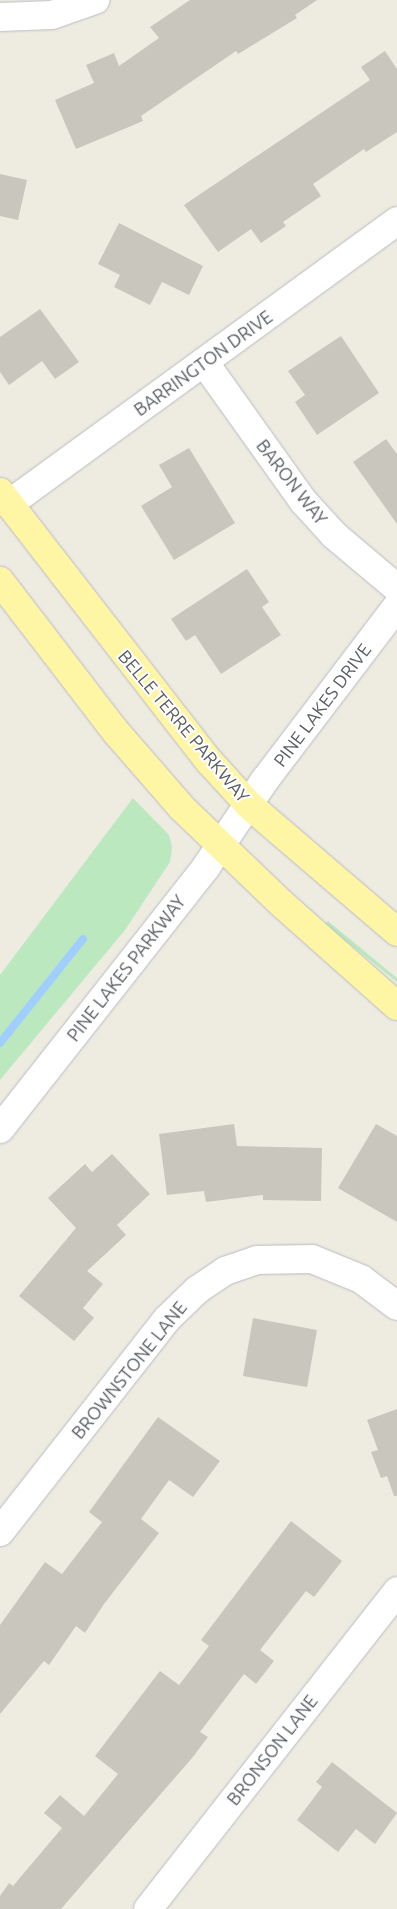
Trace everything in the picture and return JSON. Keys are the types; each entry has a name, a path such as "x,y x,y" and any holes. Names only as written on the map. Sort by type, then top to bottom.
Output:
{"main road":[{"name":"BELLE TERRE PARKWAY","path":"5,498 164,708 249,805 397,932"},
{"path":"0,581 116,732 182,808 397,1006"}],"street":[{"path":"0,17 52,15 95,0"},
{"name":"BARRINGTON DRIVE","path":"5,498 204,362 397,221"},
{"name":"BARON WAY","path":"204,362 304,502 334,535 397,588"},
{"name":"PINE LAKES DRIVE","path":"249,805 397,606"},
{"name":"PINE LAKES PARKWAY","path":"0,1129 221,845 249,805"},
{"name":"BROWNSTONE LANE","path":"0,1532 167,1319 197,1290 225,1271 257,1260 312,1259 360,1279 397,1306"},
{"name":"BRONSON LANE","path":"148,1909 397,1591"}],"green space":[{"path":"133,798 169,835 172,847 170,862 125,930 0,1080 0,975"},
{"path":"328,921 397,978 397,982 325,924"}],"building":[{"path":"190,0 317,0 295,15 297,18 238,54 236,51 141,116 143,121 76,149 55,100 94,83 86,65 114,53 119,66 159,38 150,27"},
{"path":"385,51 397,69 397,132 366,152 364,149 313,184 321,196 283,222 286,226 261,243 251,229 218,252 184,205 370,80 361,67"},
{"path":"0,174 27,180 18,220 0,216"},
{"path":"119,223 203,266 189,295 162,282 150,305 114,287 120,275 98,264"},
{"path":"40,309 79,362 55,379 42,361 9,385 0,372 0,337"},
{"path":"341,336 379,393 317,435 295,402 305,395 288,371"},
{"path":"386,439 397,454 397,524 353,462"},
{"path":"189,448 235,523 174,560 141,506 172,487 159,465"},
{"path":"247,569 269,602 262,607 281,635 221,674 195,635 186,641 171,619"},
{"path":"234,1124 237,1146 322,1148 321,1201 263,1200 263,1195 206,1202 204,1191 167,1195 159,1134"},
{"path":"376,1124 397,1136 397,1222 338,1188"},
{"path":"112,1154 150,1194 117,1225 126,1235 87,1271 103,1284 83,1308 94,1318 74,1341 19,1296 76,1228 48,1198 85,1164 92,1172"},
{"path":"253,1318 317,1330 307,1387 243,1376"},
{"path":"397,1409 397,1496 394,1496 387,1476 381,1478 371,1452 378,1450 367,1420"},
{"path":"158,1417 220,1461 193,1497 169,1480 141,1519 159,1533 104,1604 85,1633 76,1626 49,1665 44,1661 0,1714 0,1625 45,1562 62,1574 102,1522 89,1512"},
{"path":"291,1521 342,1561 314,1597 306,1591 260,1650 274,1661 256,1684 244,1674 200,1732 208,1737 192,1758 61,1909 0,1909 0,1896 9,1883 13,1886 62,1828 44,1813 60,1795 84,1816 118,1774 95,1756 160,1671 179,1685 209,1646 201,1640"},
{"path":"332,1762 397,1813 375,1844 356,1829 338,1852 297,1820 322,1787 316,1782"}],"waterway":[{"path":"0,1043 83,939"}]}
